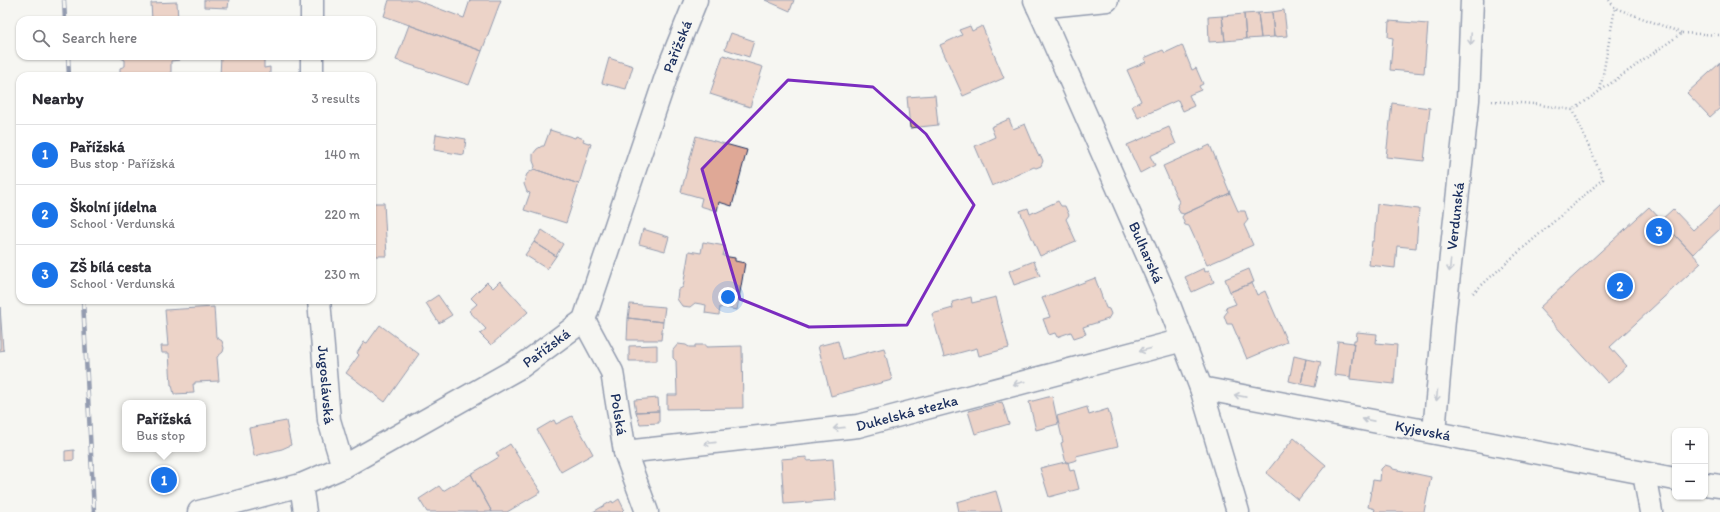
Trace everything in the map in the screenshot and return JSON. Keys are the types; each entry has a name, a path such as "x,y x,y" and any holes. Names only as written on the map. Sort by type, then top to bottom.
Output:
{"street":[{"path":"312,0 312,16"},
{"name":"Pařížská","path":"200,512 301,485 343,467 522,366 584,320 671,62 696,0"},
{"path":"1037,3 1107,0"},
{"name":"Verdunská","path":"1434,432 1444,320 1468,100 1472,0"},
{"name":"Bulharská","path":"1037,3 1166,297 1202,388 1238,512"},
{"path":"312,60 312,72"},
{"name":"Jugoslávská","path":"319,304 329,420 343,467"},
{"name":"Polská","path":"584,320 612,372 625,452 647,512"},
{"name":"Dukelská stezka","path":"625,452 858,426 1183,340"},
{"name":"Kyjevská","path":"1202,388 1672,479"},
{"path":"1644,474 1651,512"},
{"path":"1708,484 1720,486"},
{"path":"301,485 305,512"}],"path":[{"path":"1609,0 1614,8 1682,32 1720,35"},
{"path":"1600,91 1614,8"},
{"path":"1468,100 1534,104 1573,110 1682,32"},
{"path":"1472,293 1603,179 1573,110"}],"highlighted area":[{"path":"788,80 873,87 926,134 974,205 907,325 809,327 740,299 702,169"}],"building":[{"path":"204,0 229,0 228,8 204,7"},
{"path":"389,0 416,0 464,18 470,0 501,0 482,51 384,16"},
{"path":"765,0 794,0 790,11"},
{"path":"177,2 178,16 152,16 151,3"},
{"path":"1284,10 1287,36 1274,37 1272,12"},
{"path":"1272,12 1274,37 1261,38 1258,13"},
{"path":"1258,13 1261,38 1246,39 1244,14"},
{"path":"1244,14 1246,39 1225,41 1222,16"},
{"path":"1222,16 1225,41 1209,42 1208,17"},
{"path":"1389,21 1428,24 1424,73 1390,70 1393,38 1388,37"},
{"path":"409,25 482,51 469,85 396,60"},
{"path":"970,26 972,31 982,26 1004,78 963,96 940,45 962,35 959,30"},
{"path":"731,33 754,41 749,57 725,49"},
{"path":"1182,45 1192,70 1196,68 1203,84 1199,86 1201,90 1189,95 1194,106 1183,111 1178,100 1138,118 1132,106 1141,101 1127,70 1146,62 1144,58 1163,50 1165,53"},
{"path":"723,55 763,67 750,107 710,94"},
{"path":"609,58 633,66 626,89 602,83"},
{"path":"125,60 180,60 171,61 171,72 120,72 120,68 125,66"},
{"path":"221,60 264,60 264,68 270,67 270,72 220,72"},
{"path":"1720,63 1720,108 1710,117 1687,93"},
{"path":"935,95 938,125 910,128 907,97"},
{"path":"1392,103 1430,108 1424,161 1386,157"},
{"path":"1009,119 1013,129 1025,124 1038,155 1041,156 1043,161 1041,166 1036,168 1034,167 992,186 975,146 995,137 991,127"},
{"path":"1169,127 1176,144 1150,156 1155,165 1140,173 1127,145"},
{"path":"550,130 575,138 576,136 591,144 579,184 534,169 533,154 537,149 544,146"},
{"path":"436,134 466,139 464,155 434,150"},
{"path":"696,136 747,150 732,206 719,202 717,211 700,206 702,198 681,192"},
{"path":"1210,145 1230,193 1184,214 1180,213 1177,205 1179,202 1163,166"},
{"path":"534,169 579,184 566,223 524,210 530,193 527,192 524,184 525,179 527,174"},
{"path":"1230,193 1238,211 1245,211 1248,220 1244,225 1253,245 1207,265 1189,226 1185,225 1182,217 1184,214"},
{"path":"1058,201 1061,206 1065,206 1069,215 1066,219 1076,241 1040,256 1020,211 1028,208 1030,214"},
{"path":"376,203 384,203 387,256 376,256"},
{"path":"1377,204 1419,209 1416,248 1397,246 1395,268 1369,265 1372,241 1374,241"},
{"path":"1720,205 1720,229 1693,254 1661,220 1673,209 1693,230"},
{"path":"1649,207 1701,263 1610,347 1627,366 1608,383 1539,308"},
{"path":"643,229 669,237 665,251 639,244"},
{"path":"542,230 563,244 556,256 534,242"},
{"path":"534,242 556,256 547,269 525,255"},
{"path":"703,242 725,246 723,256 735,258 735,261 745,263 737,310 720,307 719,315 705,313 706,305 695,303 690,307 682,306 677,299 678,290 683,287 689,251 701,253"},
{"path":"1034,261 1040,276 1014,285 1009,271"},
{"path":"1204,268 1205,272 1209,270 1214,282 1192,292 1185,277"},
{"path":"1249,269 1254,282 1230,292 1225,279"},
{"path":"1095,278 1106,308 1109,309 1111,314 1108,319 1083,327 1086,334 1074,338 1071,332 1057,337 1055,333 1049,335 1043,319 1050,317 1042,298"},
{"path":"500,281 528,312 491,345 480,334 486,329 469,311 477,304 471,298 487,282 493,288"},
{"path":"1252,283 1257,295 1265,291 1287,342 1247,359 1232,324 1227,324 1224,316 1227,312 1225,308 1236,304 1230,292"},
{"path":"438,295 452,315 439,323 426,303"},
{"path":"971,297 972,303 996,297 1009,348 979,356 977,348 944,357 932,314 953,308 952,302"},
{"path":"630,304 665,307 663,322 628,318"},
{"path":"0,307 4,350 0,351"},
{"path":"214,307 216,337 222,341 224,348 223,352 217,357 219,381 195,382 195,384 193,384 194,393 174,394 171,385 169,353 162,353 161,346 168,346 165,310"},
{"path":"628,318 663,322 661,340 627,340"},
{"path":"380,325 419,354 385,402 346,373 359,355 357,353 364,342 367,343"},
{"path":"1357,332 1377,334 1376,343 1397,345 1394,384 1350,379 1354,340 1356,340"},
{"path":"838,341 843,359 884,348 892,380 831,396 818,346"},
{"path":"1338,341 1354,343 1350,377 1334,375"},
{"path":"678,344 689,347 695,347 695,345 706,345 706,347 742,346 743,408 667,409 667,395 677,395 676,361 673,358 673,350"},
{"path":"657,345 657,361 629,361 629,346"},
{"path":"1294,356 1306,359 1301,384 1289,381"},
{"path":"1306,359 1321,362 1315,387 1301,384"},
{"path":"1052,396 1058,424 1036,430 1029,402"},
{"path":"658,398 659,411 636,412 634,400"},
{"path":"1002,402 1009,424 975,434 968,411"},
{"path":"1087,407 1089,415 1108,409 1118,446 1076,456 1077,460 1066,463 1057,416"},
{"path":"659,411 659,423 640,424 636,412"},
{"path":"572,416 593,454 561,472 537,430 554,420 556,424"},
{"path":"286,421 291,445 282,449 254,456 249,428"},
{"path":"1294,438 1326,465 1298,500 1266,473"},
{"path":"510,444 541,492 507,512 492,512 471,474 499,457 496,453"},
{"path":"74,450 74,460 65,461 65,451"},
{"path":"807,457 807,461 833,459 836,500 784,504 781,459"},
{"path":"1068,462 1070,471 1074,470 1079,489 1049,497 1040,468"},
{"path":"1385,465 1392,467 1393,469 1431,477 1424,512 1374,512 1375,509 1368,507 1373,480 1380,481 1381,469"},
{"path":"471,474 492,512 427,512 419,499 439,486 443,491"},
{"path":"996,491 1002,512 959,512 957,502"},
{"path":"619,499 624,509 622,511 623,512 593,512 612,501 613,503"}],"railway":[{"path":"64,0 65,16"},
{"path":"68,60 69,72"},
{"path":"83,304 94,512"}],"place":[{"name":"ZŠ bílá cesta","path":"1659,231"},
{"name":"Školní jídelna","path":"1620,286"},
{"name":"Pařížská","path":"164,480"}]}
